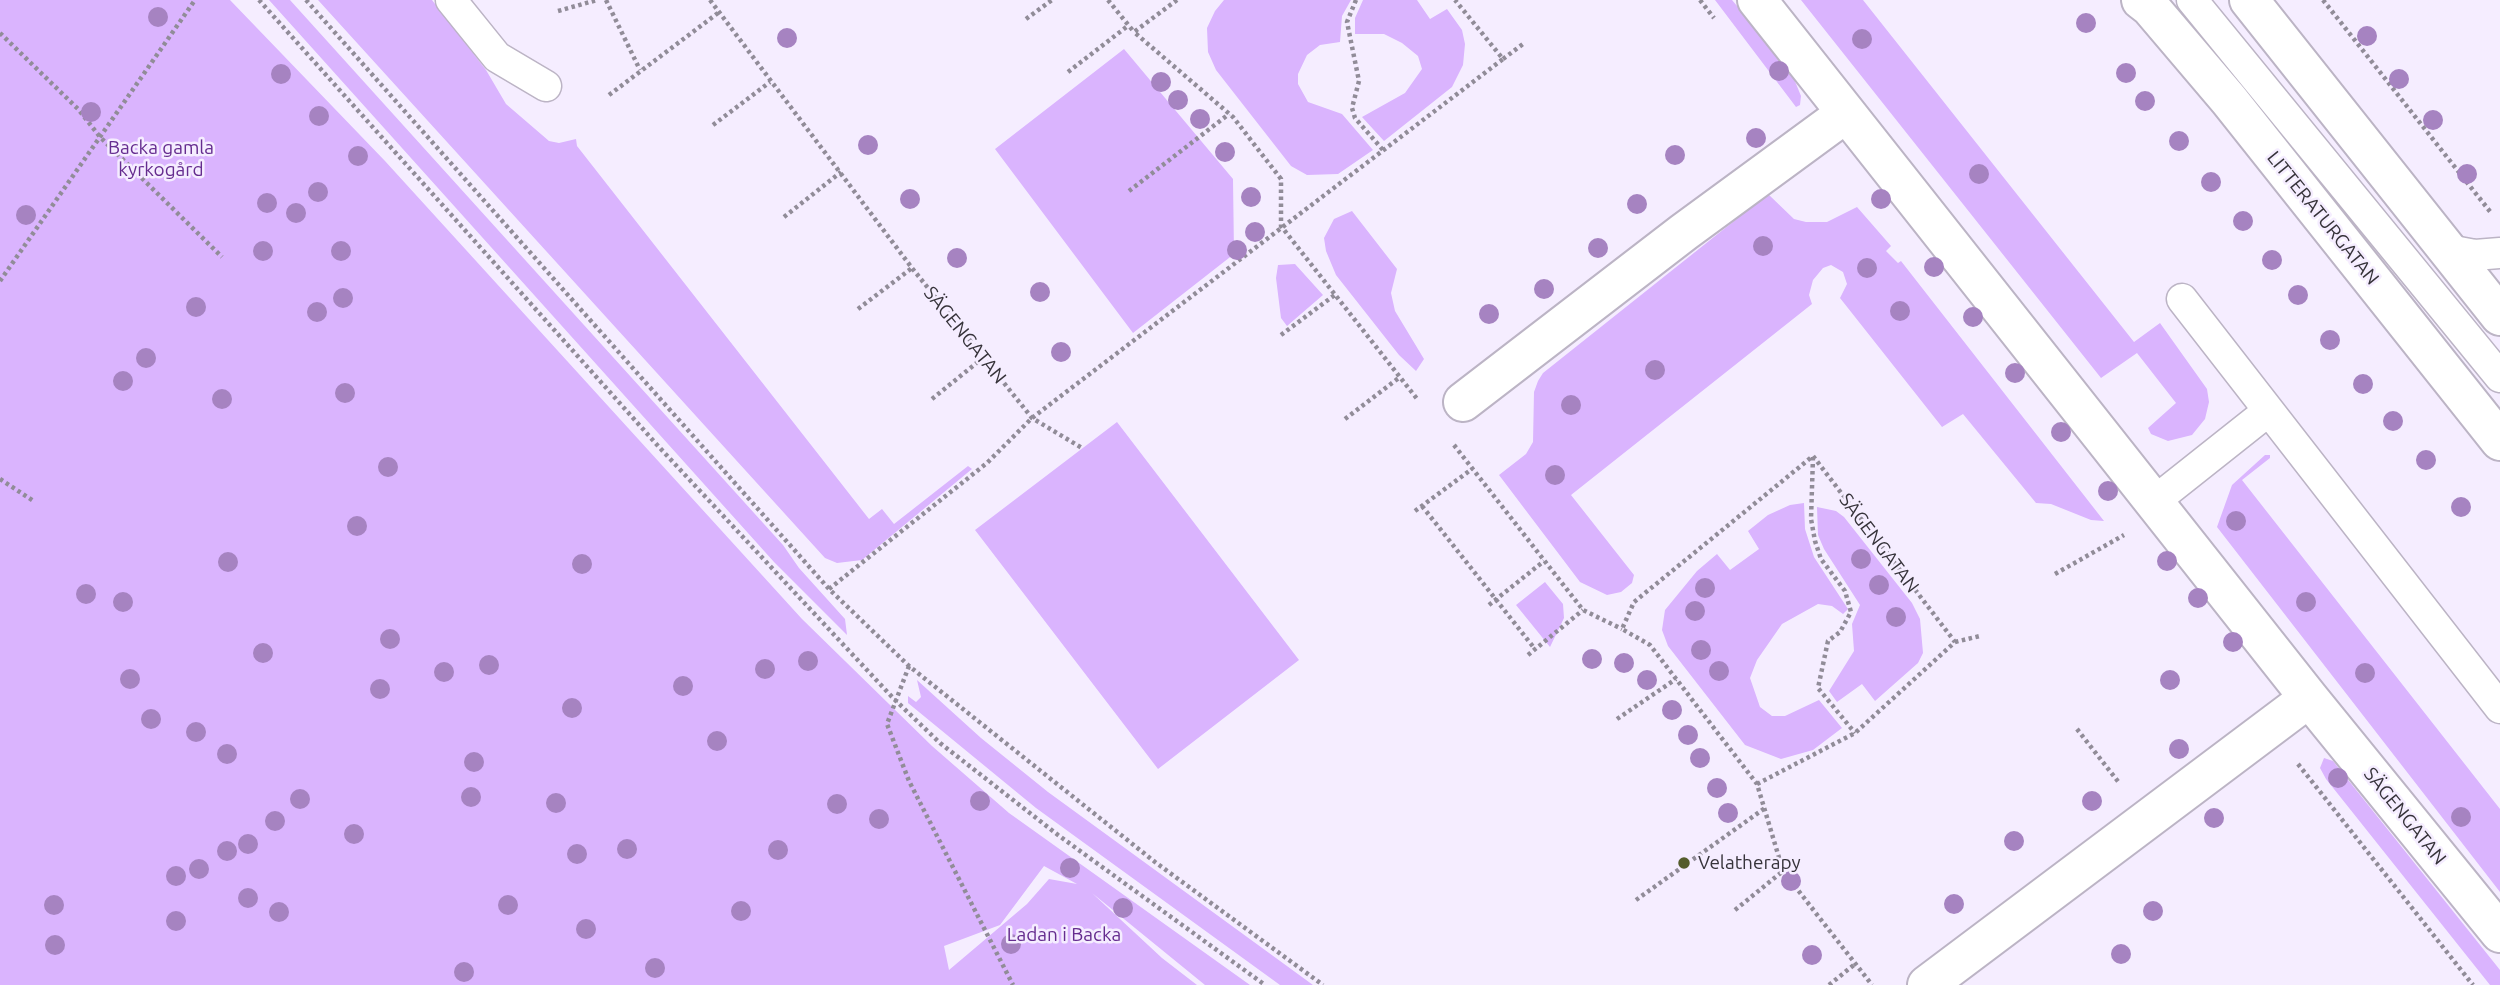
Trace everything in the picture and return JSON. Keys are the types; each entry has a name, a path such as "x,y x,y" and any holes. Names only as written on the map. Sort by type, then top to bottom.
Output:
{"street":[{"name":"SÄGENGATAN","path":"1757,0 1845,114 2156,500 2309,698 2500,933"},
{"name":"LITTERATURGATAN","path":"2141,0 2150,7 2229,100 2500,441"},
{"path":"2249,0 2500,316"},
{"path":"1463,402 1684,232 1845,114"},
{"path":"1927,985 2309,698"}],"lane":[{"path":"451,0 497,57 546,86"},
{"path":"2192,0 2500,377"},
{"path":"2448,250 2475,255 2500,253"},
{"path":"2182,299 2267,412 2500,708"},
{"path":"2156,500 2267,412"}],"path":[{"path":"0,281 195,0"},
{"path":"259,0 659,447 894,699 940,743 1058,835 1265,985"},
{"path":"306,0 829,589 909,666 1155,862 1323,985"},
{"path":"558,11 597,0"},
{"path":"606,0 640,70"},
{"name":"SÄGENGATAN","path":"710,0 912,268 1032,418"},
{"path":"1026,19 1052,0"},
{"path":"1108,0 1134,32 1229,114 1281,179 1281,226 1421,404"},
{"path":"1134,32 1177,0"},
{"path":"1356,0 1348,22 1359,80 1352,108 1355,118 1383,150"},
{"path":"1455,0 1503,59"},
{"path":"2323,0 2500,225"},
{"path":"609,95 718,12"},
{"path":"1068,72 1129,25"},
{"path":"0,33 78,109 100,137 222,257"},
{"path":"829,589 987,463 1032,418 1523,44"},
{"path":"713,125 770,82"},
{"path":"1129,191 1229,114"},
{"path":"784,217 841,172"},
{"path":"859,309 912,268"},
{"path":"1281,335 1336,294"},
{"path":"932,399 984,357"},
{"path":"1345,419 1400,377"},
{"path":"1032,418 1082,448"},
{"path":"1450,441 1583,610 1650,645 1757,784 1783,871 1872,985"},
{"path":"1622,629 1634,603 1813,456"},
{"path":"1813,456 1811,519 1815,541 1821,559 1845,591 1851,612 1840,632 1828,641 1818,688 1855,733"},
{"name":"SÄGENGATAN","path":"1813,456 1955,642"},
{"path":"1415,511 1472,469"},
{"path":"0,479 34,502"},
{"path":"1422,506 1535,649"},
{"path":"2055,575 2126,534"},
{"path":"1489,605 1544,561"},
{"path":"1528,655 1583,610"},
{"path":"1757,784 1855,733 1955,642 1980,636"},
{"path":"909,666 894,699 887,724 909,781 1013,985"},
{"path":"1617,719 1676,679"},
{"path":"2077,729 2147,819"},
{"path":"1636,900 1765,808"},
{"path":"1735,910 1783,871"},
{"path":"1829,985 1855,964"}],"green space":[{"path":"0,0 230,0 385,161 802,619 932,746 1009,813 1250,985 1205,985 1092,893 1162,958 1197,985 0,985","holes":["1044,866 1077,884 1049,879 1027,904 949,970 944,946 1000,925"]},
{"path":"269,0 290,0 783,545 799,568 845,619 847,635 774,562"},
{"path":"318,0 432,0 486,70 506,104 549,141 559,143 576,139 577,146 869,519 882,509 894,524 968,466 972,469 862,560 837,563 825,558"},
{"path":"1224,0 1351,0 1342,16 1340,42 1320,45 1307,55 1298,74 1298,84 1308,102 1342,114 1373,150 1338,174 1307,175 1291,166 1216,70 1208,52 1207,28"},
{"path":"1363,0 1417,0 1430,19 1447,9 1462,30 1465,44 1463,65 1452,87 1384,141 1362,117 1405,93 1422,69 1418,56 1402,43 1384,34 1355,34 1355,18"},
{"path":"1715,0 1732,0 1790,69 1801,96 1800,105 1796,107"},
{"path":"1801,0 1863,0 2134,342 2160,323 2207,389 2209,402 2205,419 2192,435 2168,441 2151,434 2148,428 2176,403 2137,353 2101,378"},
{"path":"1124,49 1233,179 1234,254 1133,333 995,149"},
{"path":"1768,194 1794,219 1806,222 1827,222 1857,207 1891,246 1886,251 1898,263 1901,261 2104,521 2091,520 2051,504 2036,503 1963,414 1942,427 1840,298 1847,284 1843,272 1831,265 1823,268 1813,280 1809,295 1812,304 1571,495 1634,575 1632,583 1621,592 1607,595 1580,582 1499,475 1526,454 1533,442 1534,392 1538,381 1543,373"},
{"path":"1352,211 1397,269 1391,293 1395,311 1424,359 1416,371 1399,355 1336,275 1326,251 1324,238 1334,219"},
{"path":"1295,264 1323,295 1287,326 1281,318 1276,278 1278,265"},
{"path":"1117,422 1299,660 1158,769 975,530"},
{"path":"2265,455 2270,455 2270,458 2242,480 2500,809 2500,892 2217,527 2232,485"},
{"path":"1804,503 1805,529 1814,557 1848,609 1843,614 1832,606 1818,604 1782,624 1757,660 1750,678 1760,707 1772,716 1785,716 1819,700 1842,728 1813,750 1781,759 1745,745 1668,646 1662,630 1665,610 1697,571 1717,554 1730,570 1759,549 1748,531 1768,515 1790,505"},
{"path":"1817,507 1836,511 1844,517 1912,603 1920,619 1923,653 1918,663 1875,701 1862,684 1837,702 1829,691 1854,651 1852,624 1860,605 1824,549 1818,535"},
{"path":"1545,582 1563,604 1564,618 1550,647 1516,605"},
{"path":"917,680 981,738 1048,792 1313,985 1280,985 1036,808 908,703 908,696 916,702 921,697"},
{"path":"2324,758 2333,761 2500,970 2500,985 2490,985 2326,779 2320,768"}],"place":[{"name":"Velatherapy","path":"1684,863"}],"park label":[{"name":"Backa gamla kyrkogård","path":"161,159"},
{"name":"Ladan i Backa","path":"1064,935"}]}
